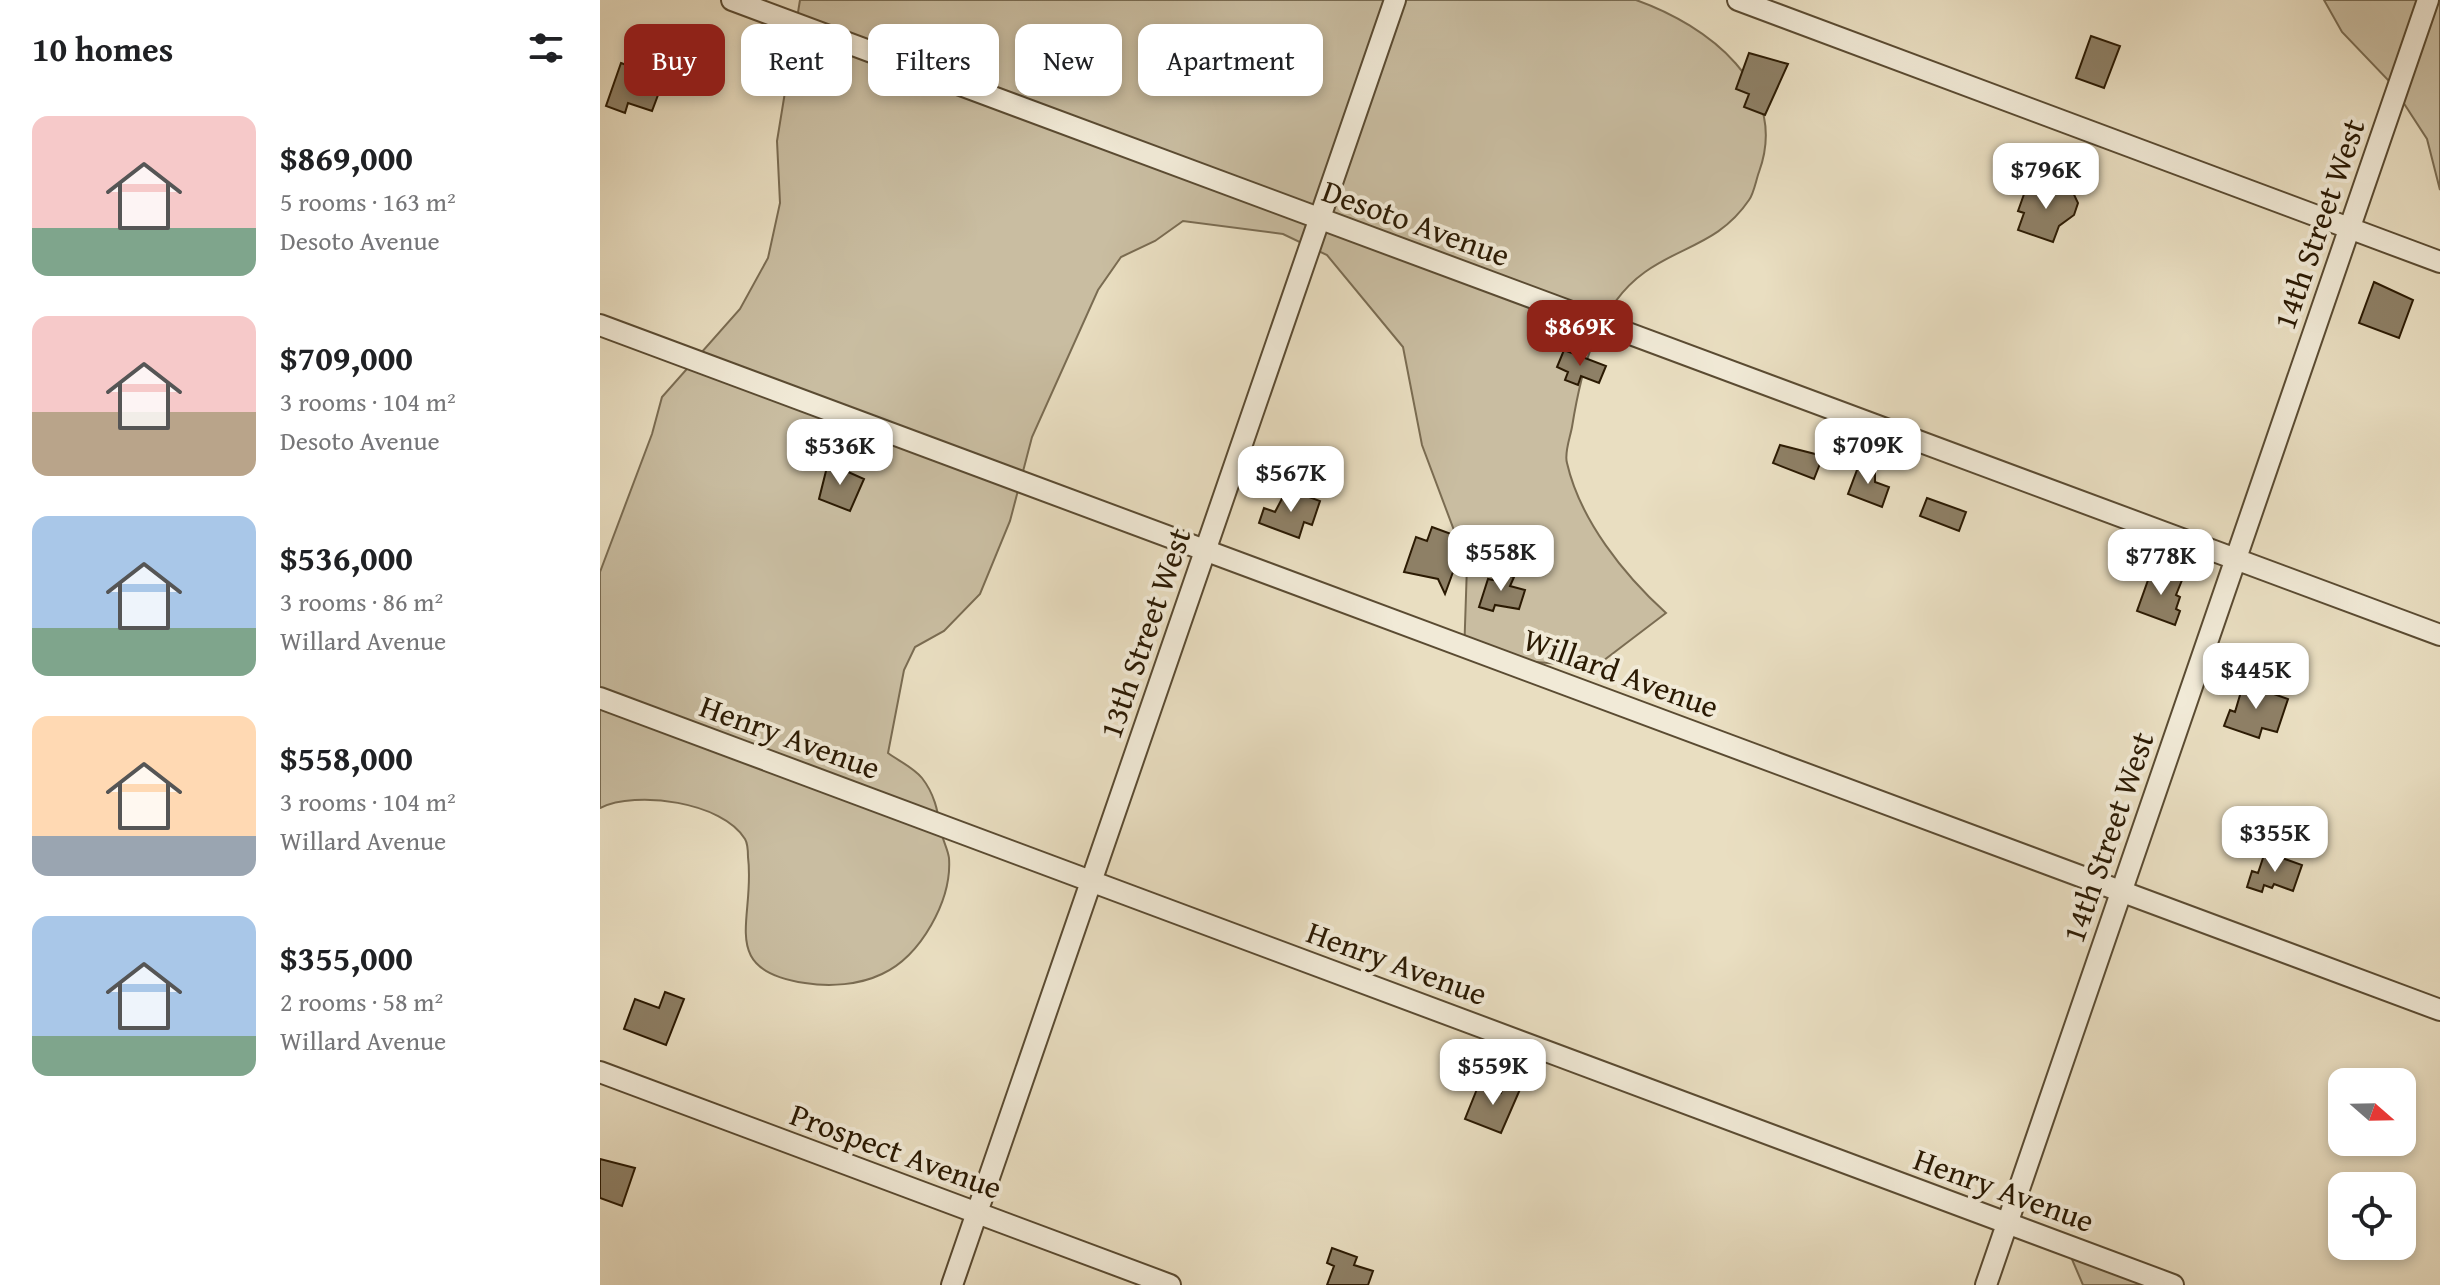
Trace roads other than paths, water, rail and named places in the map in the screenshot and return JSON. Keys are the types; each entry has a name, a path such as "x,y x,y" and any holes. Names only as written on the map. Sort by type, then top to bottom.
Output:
{"street":[{"name":"Desoto Avenue","path":"732,0 2440,635"},
{"name":"13th Street West","path":"952,1285 1395,0"},
{"path":"1738,0 2440,262"},
{"name":"14th Street West","path":"1986,1285 2428,0"},
{"name":"Willard Avenue","path":"600,325 2440,1010"},
{"name":"Henry Avenue","path":"600,698 2173,1285"},
{"name":"Prospect Avenue","path":"600,1072 1170,1285"}]}
